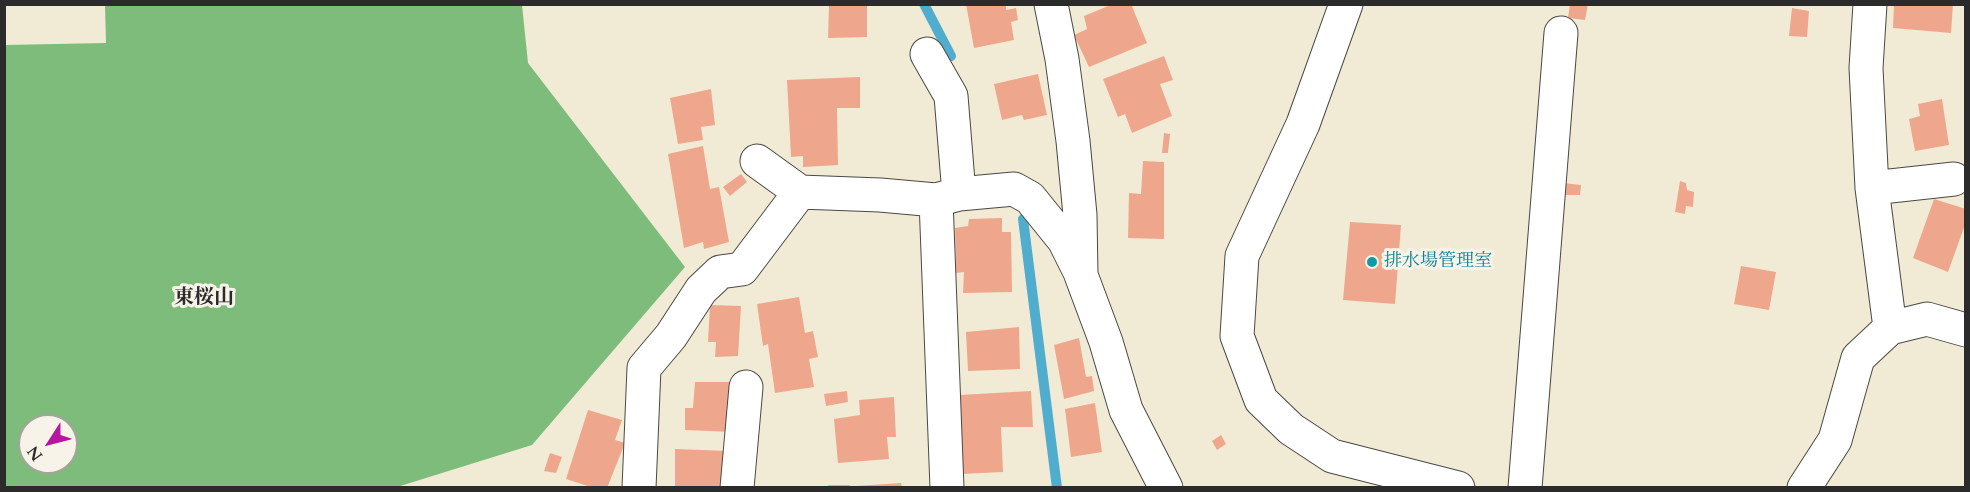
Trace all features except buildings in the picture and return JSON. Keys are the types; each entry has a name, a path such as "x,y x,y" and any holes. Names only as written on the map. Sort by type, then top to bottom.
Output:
{"street":[{"path":"1051,4 1062,59 1073,141 1080,215 1081,275"},
{"path":"1346,4 1303,124 1242,256 1237,336 1261,400 1291,429 1332,456 1458,488"},
{"path":"1870,4 1866,68 1872,188 1890,328"},
{"path":"1526,488 1560,33"},
{"path":"927,54 951,96 948,197 947,488"},
{"path":"758,161 800,192 948,197 1014,189 1030,198 1064,240 1081,275 1106,342 1126,410 1166,488"},
{"path":"1872,188 1954,179"},
{"path":"639,488 644,368 671,336 701,291 720,272 742,268 800,192"},
{"path":"1804,488 1835,440 1858,358 1890,328 1927,319 1965,330"},
{"path":"737,488 746,387"}],"green space":[{"path":"105,5 522,5 528,63 685,267 532,445 397,487 5,487 5,45 106,43"}],"waterway":[{"path":"924,4 951,56"},
{"path":"1023,219 1057,488"}],"place":[{"name":"排水場管理室","path":"1372,262"}],"district":[{"name":"東桜山","path":"204,298"}]}
